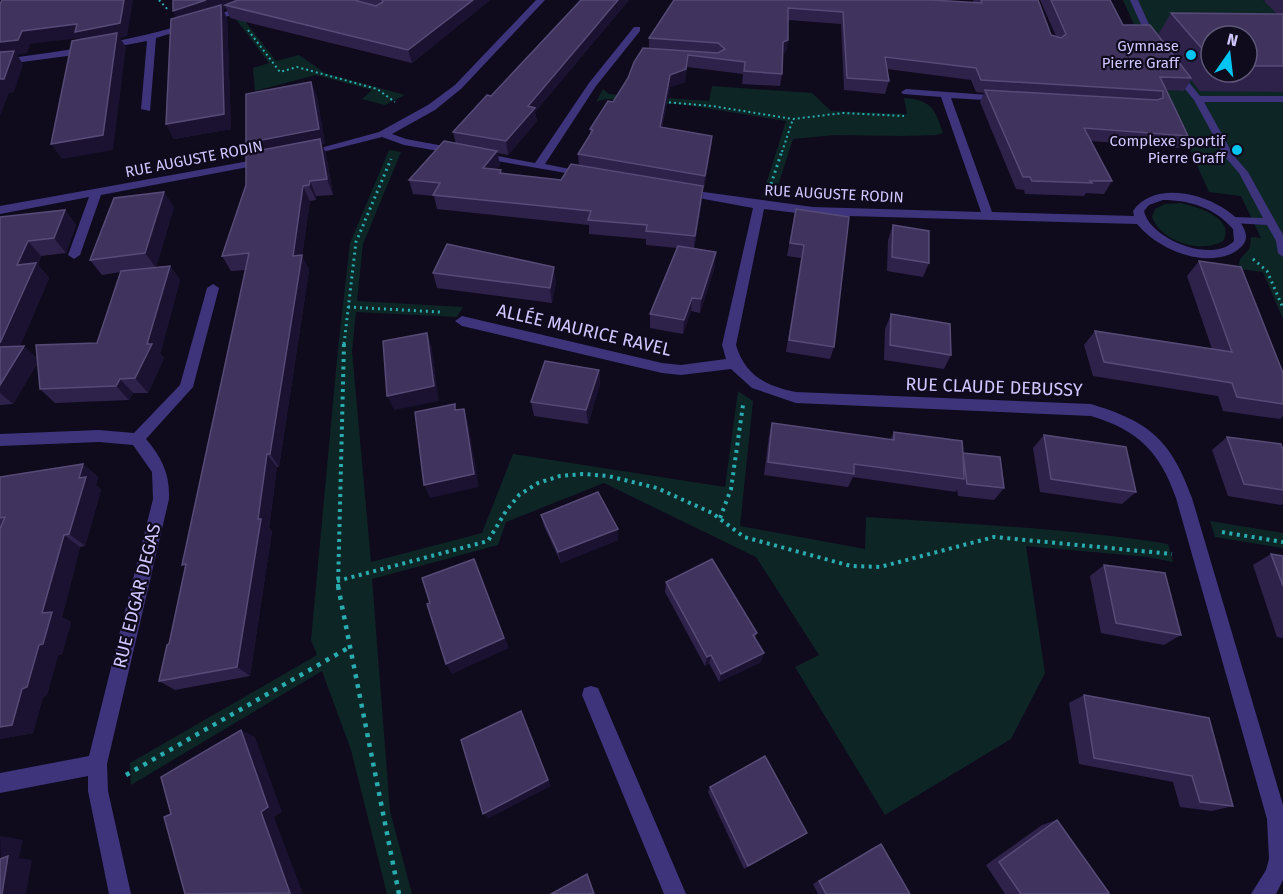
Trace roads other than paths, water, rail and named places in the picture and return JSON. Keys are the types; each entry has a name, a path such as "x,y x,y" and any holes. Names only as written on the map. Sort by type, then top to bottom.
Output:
{"street":[{"path":"0,62 92,50 152,38 235,12 264,0"},
{"name":"RUE AUGUSTE RODIN","path":"0,210 289,156 361,141 383,134 425,111 455,89 503,35 540,0"},
{"path":"538,167 592,84 625,53 637,29"},
{"path":"146,109 152,38"},
{"path":"906,92 1013,99"},
{"path":"945,95 988,216"},
{"path":"383,134 404,142 596,177"},
{"name":"RUE AUGUSTE RODIN","path":"666,189 759,205 813,211 1141,220"},
{"path":"74,255 96,193"},
{"path":"1162,196 1176,196 1200,201 1221,211 1239,230 1241,240 1236,248 1218,254 1194,254 1160,240 1148,230 1141,220 1139,212 1143,204 1162,196"},
{"path":"734,363 729,345 730,333 759,205"},
{"path":"0,440 99,436 137,439 186,387 213,288"},
{"name":"ALLÉE MAURICE RAVEL","path":"462,321 662,368 681,369 734,363"},
{"name":"RUE CLAUDE DEBUSSY","path":"734,363 751,380 773,392 806,399 1091,410 1130,424 1149,438 1166,456 1175,475 1277,819 1281,843 1280,866 1272,884 1262,894"},
{"name":"RUE EDGAR DEGAS","path":"120,894 98,791 97,764 160,499 162,480 157,464 137,439"},
{"path":"591,695 675,894"},
{"path":"0,783 97,764"}],"lane":[{"path":"1134,0 1145,28 1158,49"},
{"path":"1170,66 1198,99 1230,157 1243,172 1281,241 1283,253"},
{"path":"1198,99 1283,99"},
{"path":"1232,220 1269,222"}],"place":[{"name":"Gymnase Pierre Graff","path":"1191,55"},
{"name":"Complexe sportif Pierre Graff","path":"1237,150"}]}
